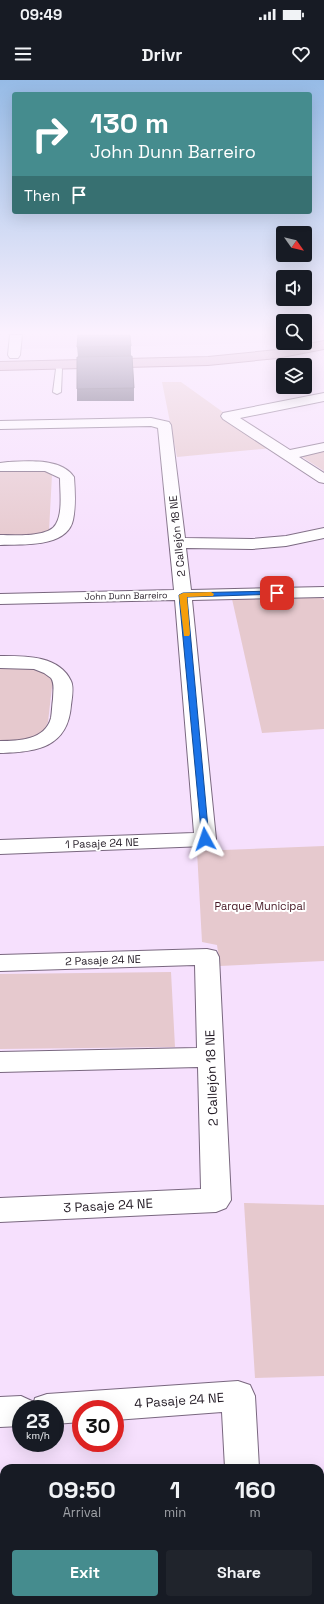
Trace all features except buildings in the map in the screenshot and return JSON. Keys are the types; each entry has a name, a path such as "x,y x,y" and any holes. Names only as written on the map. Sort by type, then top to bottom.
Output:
{"street":[{"path":"278,406 228,416 324,479"},
{"name":"2 Callejón 18 NE","path":"0,425 151,422 164,425 178,543 205,839"},
{"path":"287,455 324,447"},
{"path":"0,467 53,468 62,472 67,477 65,524 60,530 51,536 35,539 0,540"},
{"path":"178,543 252,544 286,547 324,533"},
{"name":"John Dunn Barreiro","path":"0,599 324,592"},
{"path":"0,662 18,662 40,665 55,672 63,682 60,720 54,733 39,742 16,747 0,747"},
{"name":"1 Pasaje 24 NE","path":"0,847 205,839"},
{"name":"2 Callejón 18 NE","path":"207,957 216,1200"},
{"name":"2 Pasaje 24 NE","path":"0,963 207,957"},
{"path":"0,1062 210,1057"},
{"name":"3 Pasaje 24 NE","path":"0,1210 216,1200"},
{"name":"4 Pasaje 24 NE","path":"64,1408 238,1396 242,1464"},
{"path":"0,1412 12,1411"}],"green space":[{"path":"167,406 215,406 273,448 177,457"},
{"path":"324,449 324,471 299,455"},
{"path":"0,469 49,471 52,475 49,531 40,534 0,537"},
{"path":"321,597 324,600 324,729 262,733 232,599"},
{"path":"0,665 38,669 53,678 48,722 44,731 28,741 0,745"},
{"name":"Parque Municipal","path":"324,846 324,961 220,966 217,945 202,942 197,851"},
{"path":"171,972 175,1047 0,1049 0,974"},
{"path":"244,1203 324,1205 324,1376 255,1378"}],"slow traffic":[{"path":"186,634 183,595 211,594"}],"route":[{"path":"205,839 183,595 277,593"}]}
